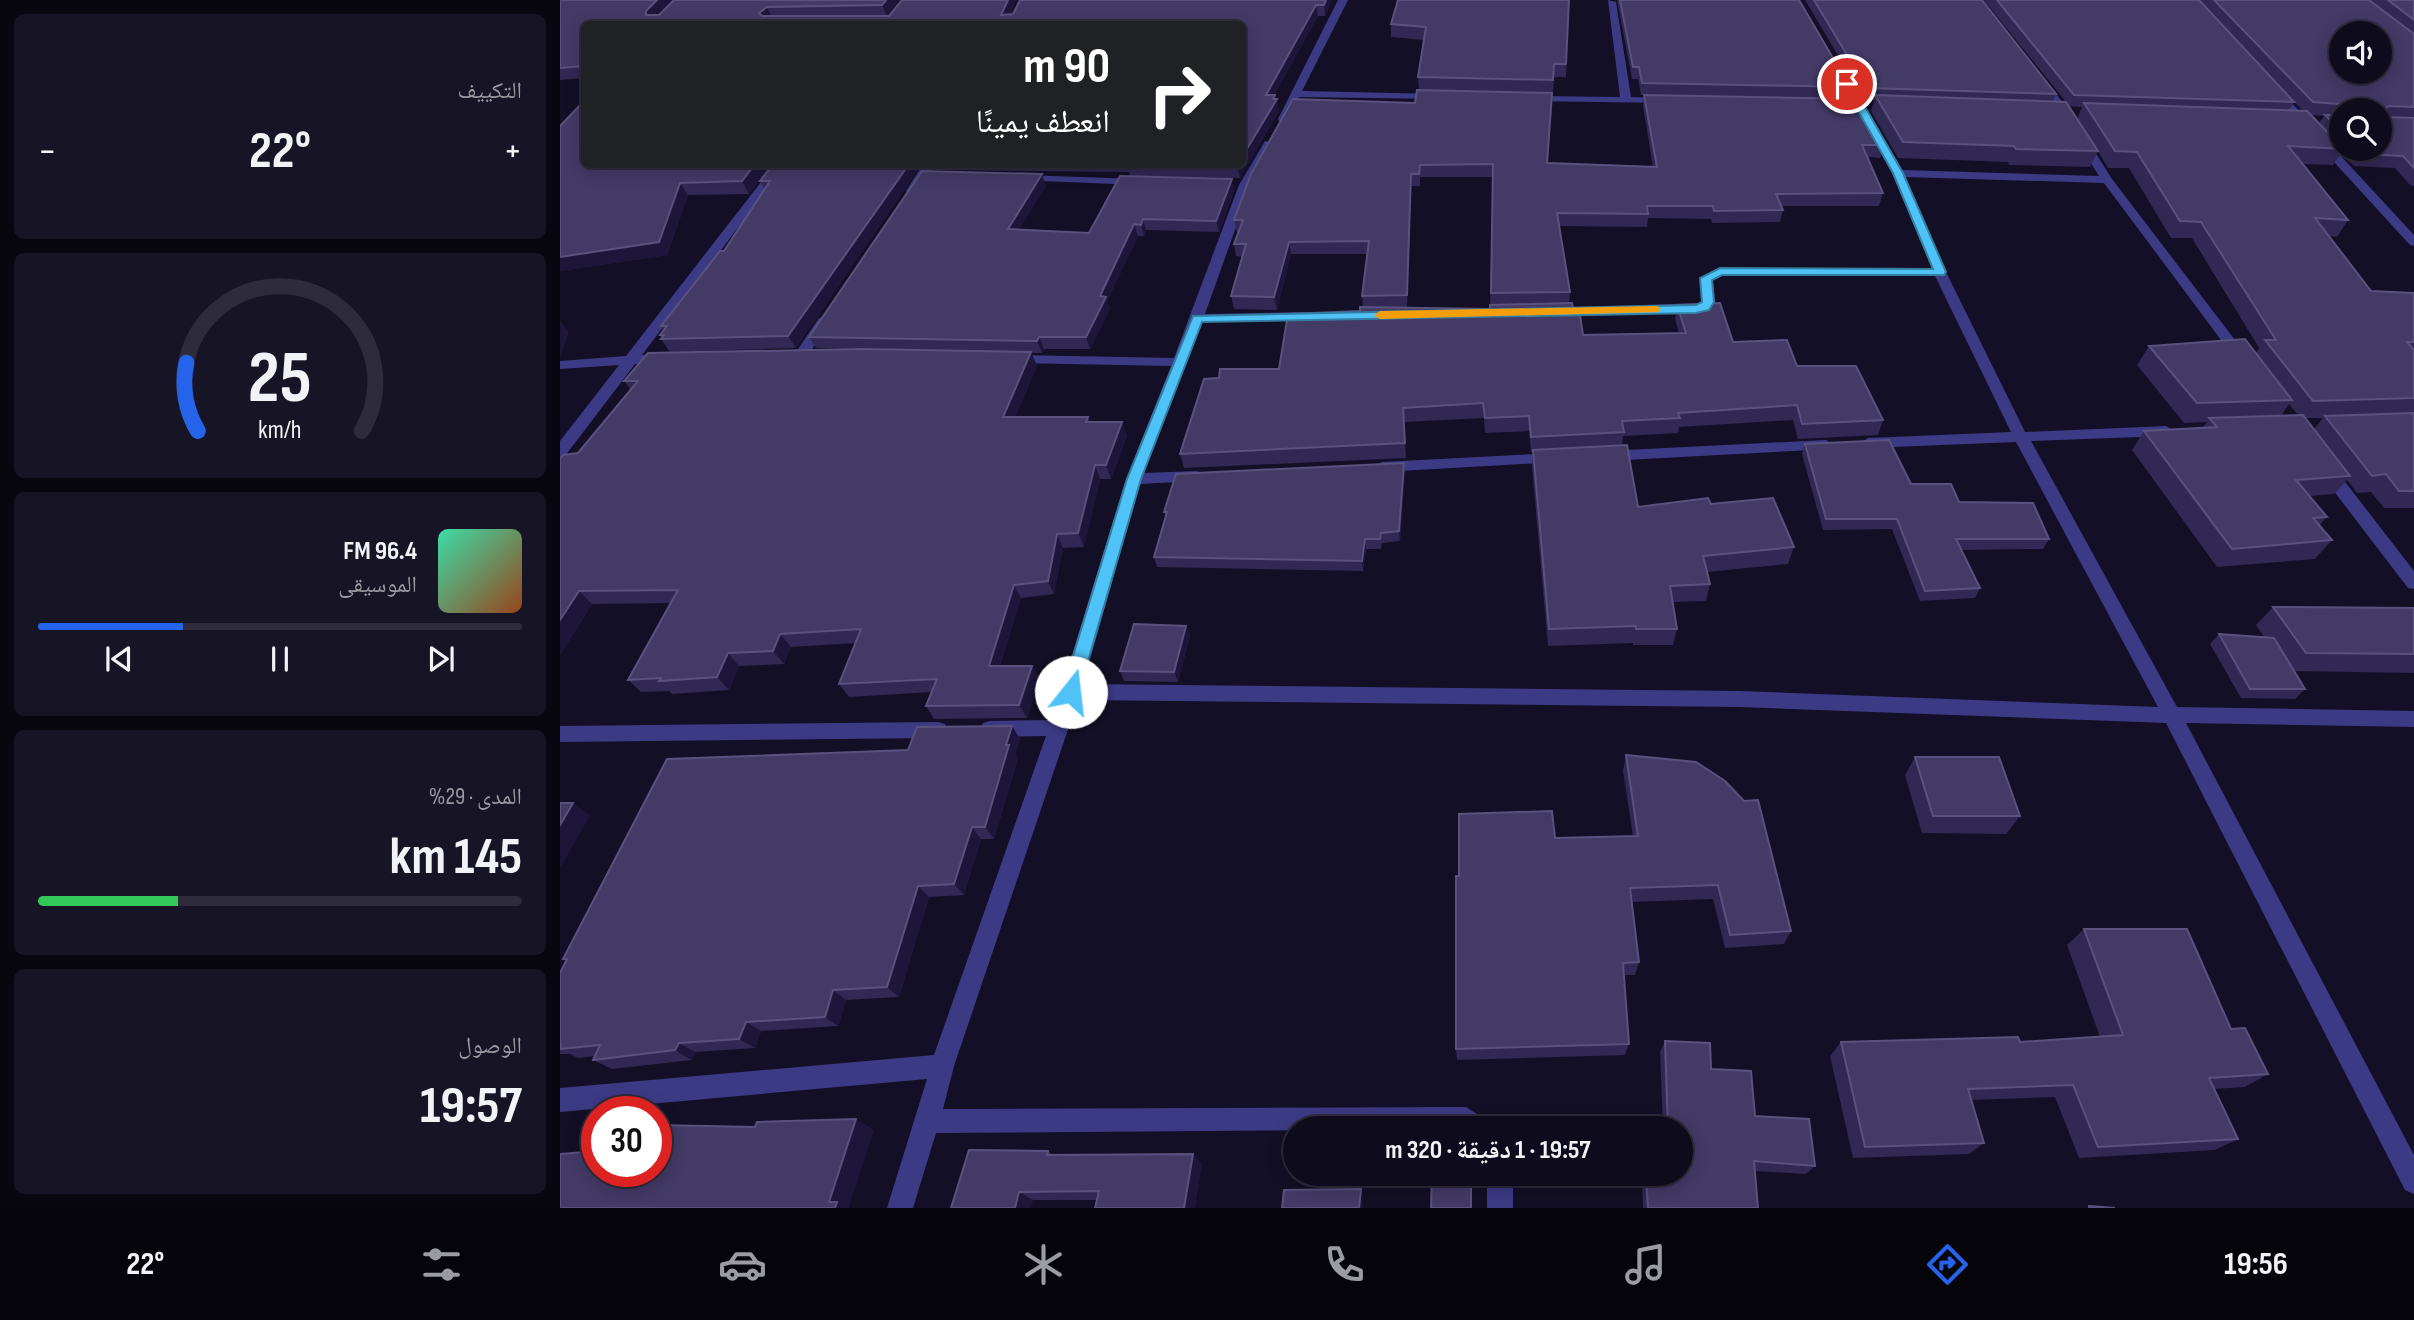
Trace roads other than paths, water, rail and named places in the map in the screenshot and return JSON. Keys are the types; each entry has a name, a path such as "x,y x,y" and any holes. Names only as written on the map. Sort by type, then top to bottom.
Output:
{"street":[{"path":"900,1208 928,1121 942,1066 1071,692 1134,479 1197,318 1238,184 1297,94 1343,0"},
{"path":"1611,2 1626,100"},
{"path":"1832,58 1898,173 1940,272 2020,436 2172,715 2414,1181"},
{"path":"2032,71 2063,111 2108,180 2253,373"},
{"path":"2265,81 2414,242"},
{"path":"1297,94 1448,97"},
{"path":"1516,98 1681,101"},
{"path":"2290,120 2316,121"},
{"path":"560,452 778,168"},
{"path":"908,198 929,172"},
{"path":"1898,173 2108,180"},
{"path":"1003,178 1151,182"},
{"path":"1530,312 1705,307 1708,302 1706,278 1720,272 1940,272"},
{"path":"801,355 831,310"},
{"path":"1197,318 1322,316"},
{"path":"560,365 632,358 684,357"},
{"path":"990,359 1180,362"},
{"path":"1591,457 2184,430"},
{"path":"1369,467 1563,458"},
{"path":"2318,458 2414,583"},
{"path":"1134,479 1217,475"},
{"path":"1071,692 1740,699 2172,715 2414,719"},
{"path":"560,734 1057,728"},
{"path":"560,1100 942,1066"},
{"path":"928,1121 1283,1120"},
{"path":"1500,1186 1500,1208"}]}
